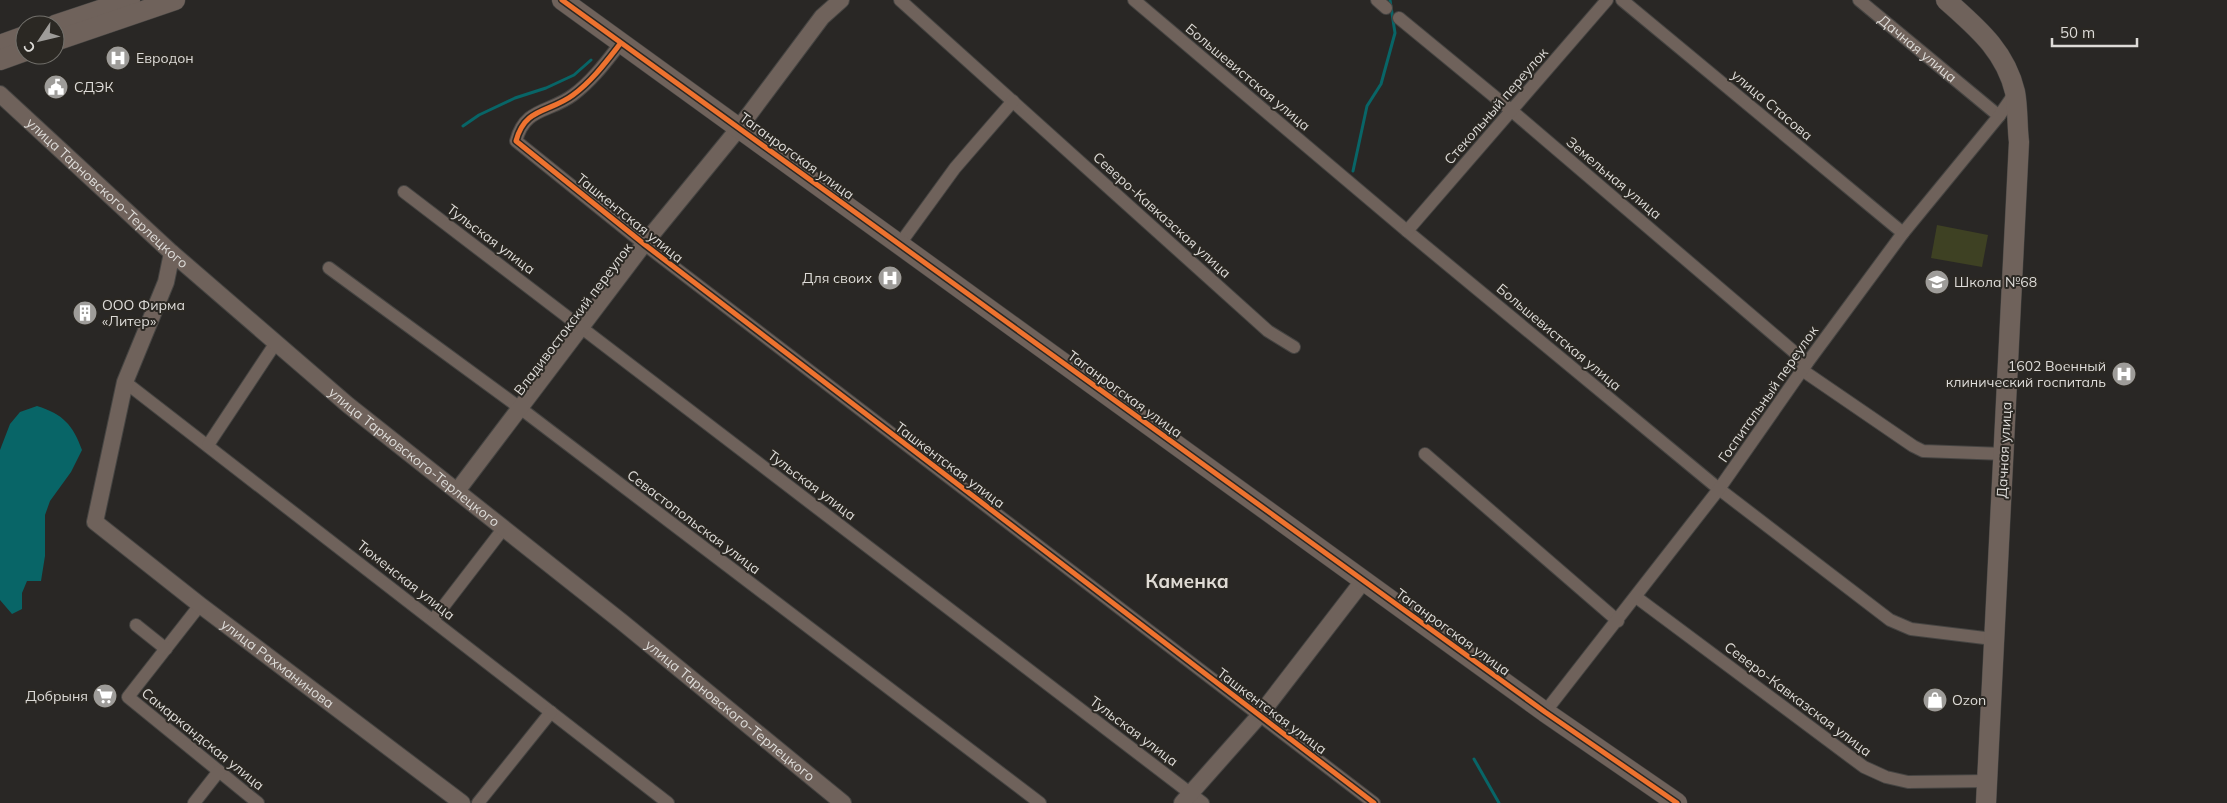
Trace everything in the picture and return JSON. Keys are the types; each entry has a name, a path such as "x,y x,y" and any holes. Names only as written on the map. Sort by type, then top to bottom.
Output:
{"main road":[{"path":"65,22 130,0"},
{"path":"65,38 175,0"},
{"name":"Таганрогская улица","path":"562,0 620,44 739,128 1363,581 1545,712 1677,803"},
{"name":"Дачная улица","path":"1946,0 1991,42 2008,69 2015,93 2019,142 1986,803"},
{"path":"0,45 15,40"},
{"path":"0,60 15,55"}],"street":[{"name":"Владивостокский переулок","path":"457,491 644,244 739,128 822,17 841,0"},
{"name":"Северо-Кавказская улица","path":"900,0 1268,331 1294,347"},
{"name":"Большевистская улица","path":"1134,0 1407,231 1719,488 1890,620 1911,629 1993,640"},
{"name":"Стекольный переулок","path":"1407,231 1607,0"},
{"name":"улица Стасова","path":"1622,0 1903,233"},
{"name":"Дачная улица","path":"1859,0 1999,116"},
{"name":"Земельная улица","path":"1399,18 1512,111 1804,367 1913,446 1923,450 2004,454"},
{"name":"Ташкентская улица","path":"620,44 598,72 573,95 553,107 533,114 520,127 516,141 644,244 1374,803"},
{"name":"Госпитальный переулок","path":"1545,712 1719,488 1804,367 1903,233 1999,116 2015,93"},
{"name":"улица Тарновского-Терлецкого","path":"0,94 172,253 275,344 348,405 629,628 843,803"},
{"path":"899,245 955,168 1013,101"},
{"name":"Тульская улица","path":"404,192 1192,800"},
{"path":"125,382 166,282 172,253"},
{"name":"Севастопольская улица","path":"329,268 520,408 1040,803"},
{"path":"208,445 275,344"},
{"name":"Тюменская улица","path":"125,382 668,803"},
{"name":"улица Рахманинова","path":"125,382 95,522 200,605 462,803"},
{"path":"1425,454 1618,620"},
{"path":"433,620 503,529"},
{"path":"1192,800 1363,581"},
{"name":"Северо-Кавказская улица","path":"1636,597 1864,767 1886,777 1908,782 1988,781"},
{"path":"136,625 166,649 200,605"},
{"name":"Самаркандская улица","path":"166,649 128,698 258,803"},
{"path":"478,803 551,712"},
{"path":"194,803 219,771"}],"green space":[{"path":"1937,225 1988,235 1982,267 1931,258"}],"water":[{"path":"37,406 54,413 66,422 75,434 82,450 71,472 50,501 45,515 45,556 41,581 27,581 22,593 22,609 12,614 0,600 0,450 10,424 20,412"}],"waterway":[{"path":"1353,171 1367,106 1381,84 1395,33 1390,0"},
{"path":"463,126 479,115 515,98 546,88 574,75 591,60"},
{"path":"1474,759 1499,803"}],"cycle path":[{"path":"562,0 1545,712 1677,803"},
{"path":"620,44 580,90 564,101 532,116 525,122 516,141 644,244 1374,803"}],"place":[{"name":"Евродон","path":"118,58"},
{"name":"СДЭК","path":"56,87"},
{"name":"Для своих","path":"890,278"},
{"name":"Школа №68","path":"1937,282"},
{"name":"ООО Фирма «Литер»","path":"85,313"},
{"name":"1602 Военный клинический госпиталь","path":"2124,374"},
{"name":"Добрыня","path":"105,696"},
{"name":"Ozon","path":"1935,700"}],"district":[{"name":"Каменка","path":"1187,581"}]}
